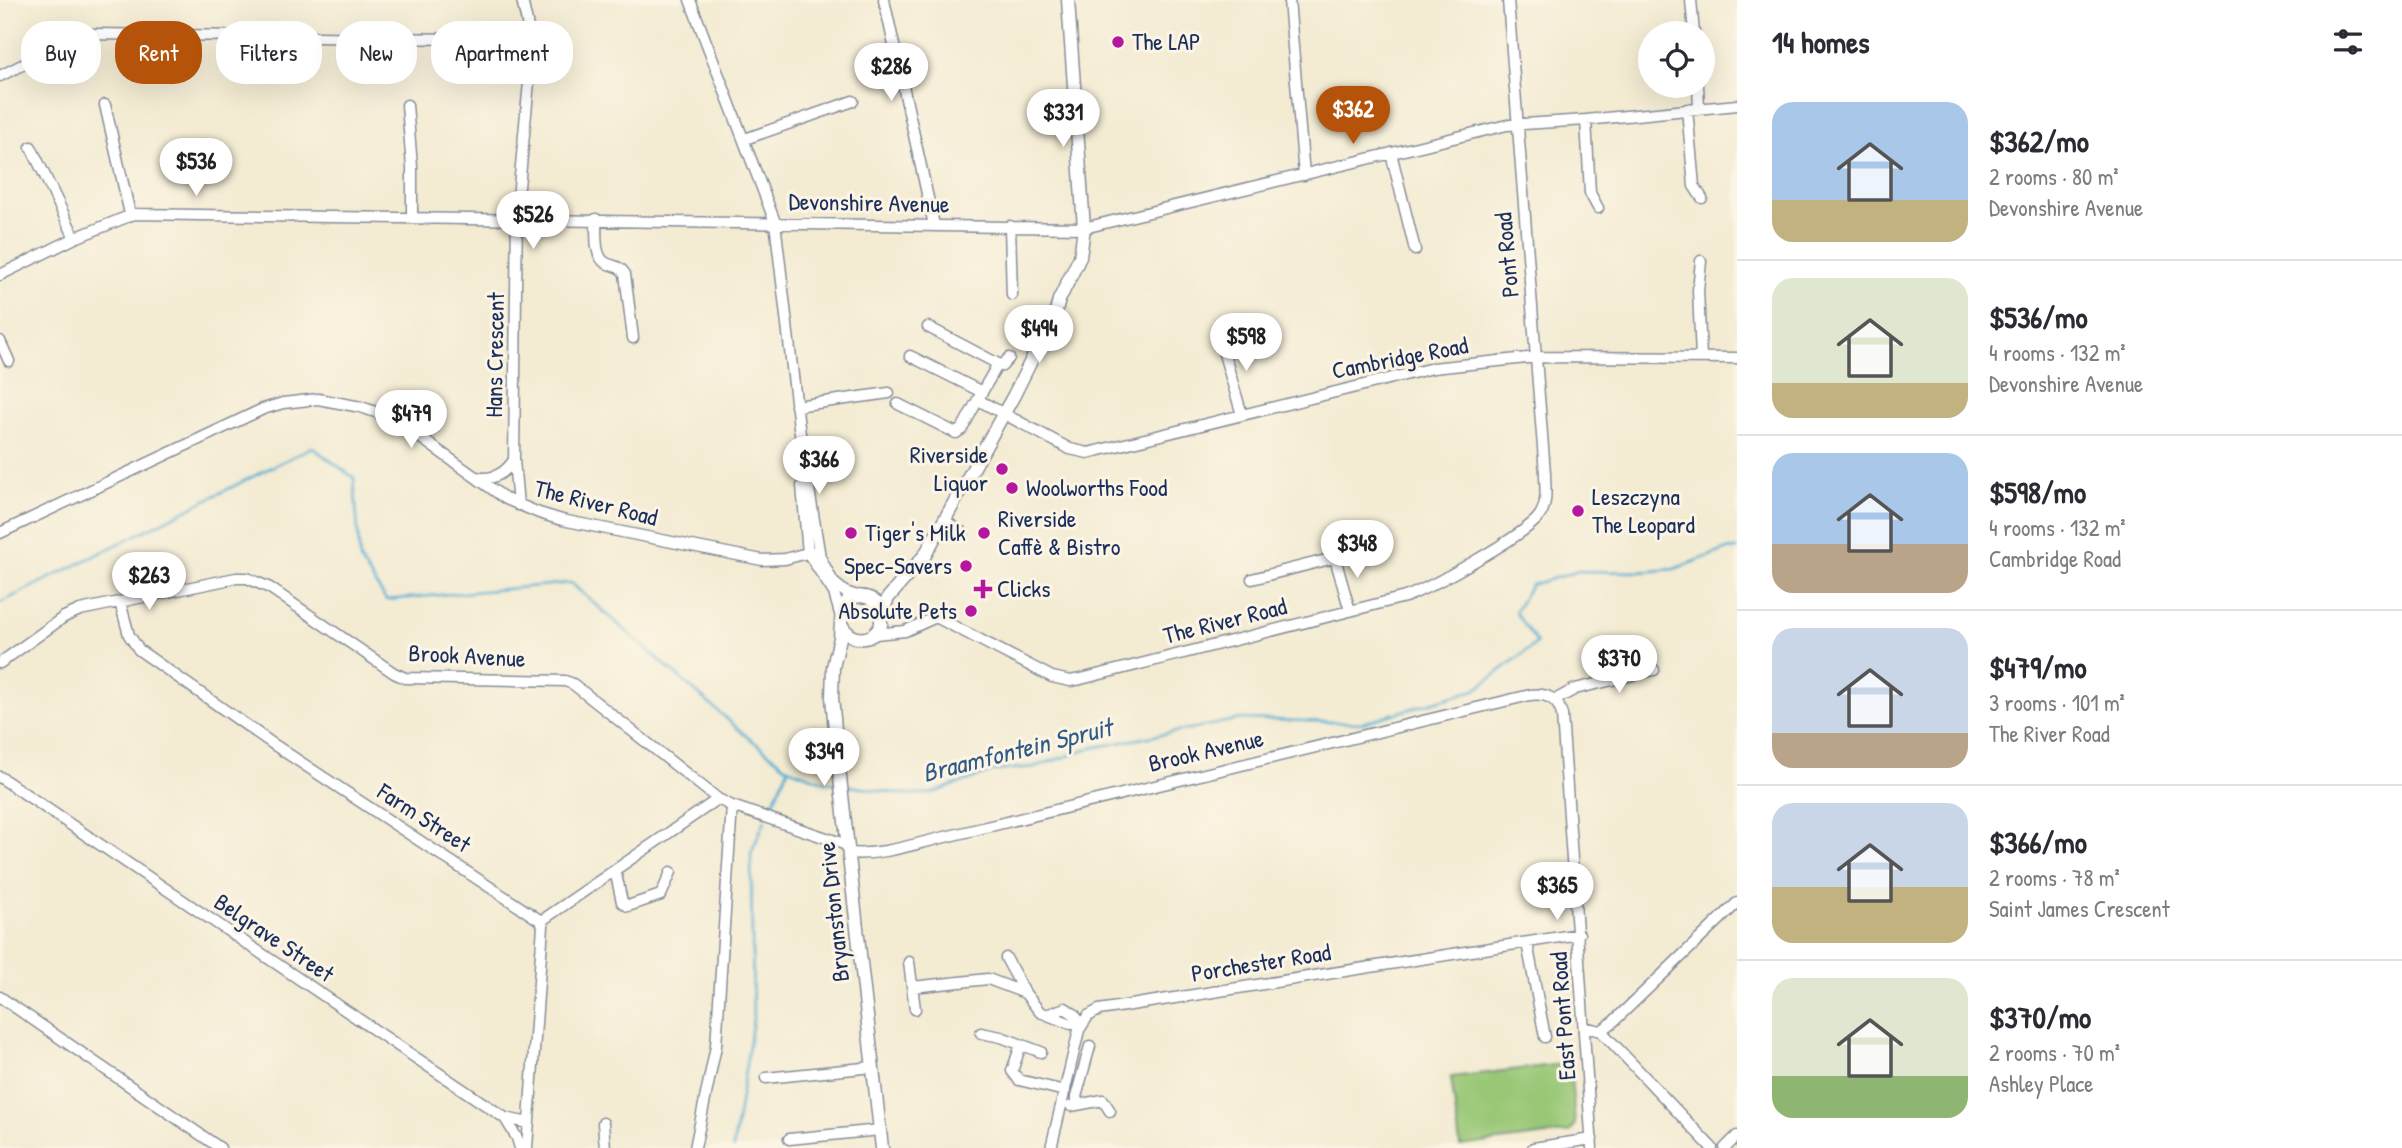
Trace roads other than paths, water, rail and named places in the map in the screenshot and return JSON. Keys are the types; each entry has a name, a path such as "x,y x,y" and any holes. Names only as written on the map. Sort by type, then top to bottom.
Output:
{"main road":[{"path":"871,636 855,638 844,630 841,619 846,602 889,588 918,556 1056,312 1080,257 1084,228 1068,0"},
{"path":"833,672 848,649 871,636 883,616 888,598 919,564 945,521 1000,413"},
{"path":"862,596 877,603 883,616"},
{"name":"Bryanston Drive","path":"841,619 832,697 882,1148"}],"street":[{"name":"Hans Crescent","path":"522,0 527,21"},
{"path":"691,0 775,222 813,551 834,593 841,619"},
{"path":"884,0 934,225"},
{"path":"1290,0 1304,175"},
{"name":"Pont Road","path":"1508,0 1537,357 1545,473 1544,506"},
{"path":"1691,0 1693,21"},
{"path":"0,76 66,43 93,34 431,38"},
{"name":"Hans Crescent","path":"518,505 514,460 517,218 529,84"},
{"path":"1699,98 1699,108"},
{"path":"745,139 853,102"},
{"path":"105,105 130,214"},
{"path":"407,105 412,167 412,216"},
{"name":"Devonshire Avenue","path":"0,275 130,214 412,216 1084,228 1518,123 1586,120 1737,105"},
{"path":"1687,109 1693,186 1702,198"},
{"path":"1586,120 1590,193 1598,208"},
{"path":"31,146 75,238"},
{"path":"1391,153 1415,250"},
{"path":"596,219 599,256 606,263 619,267 625,274 633,338"},
{"path":"1010,226 1012,295"},
{"path":"1701,261 1698,290 1701,357"},
{"path":"898,404 956,433 962,429 1004,361 928,327"},
{"path":"1220,340 1242,415"},
{"path":"0,341 9,361"},
{"name":"Cambridge Road","path":"910,356 980,396 1000,413 1083,453 1098,452 1433,369 1537,357 1737,358"},
{"path":"796,406 889,393"},
{"name":"The River Road","path":"0,533 263,409 291,401 330,401 387,416 518,505 562,520 762,560 785,559 813,551"},
{"path":"471,475 483,479 495,477 505,471 514,460"},
{"name":"The River Road","path":"871,636 905,631 936,617 1052,677 1070,681 1405,597 1430,586 1522,531 1537,519 1544,506"},
{"path":"945,521 963,533"},
{"path":"1252,579 1368,549"},
{"path":"813,551 833,582 845,592 862,596"},
{"path":"1335,558 1350,611"},
{"name":"Brook Avenue","path":"0,663 71,613 101,604 247,578 270,588 405,678 569,682 718,799 848,849 874,853 1530,695 1544,695 1555,700"},
{"name":"Farm Street","path":"120,602 129,635 139,650 273,744 541,921"},
{"path":"883,616 895,628 905,631"},
{"path":"1555,700 1575,689 1654,670"},
{"name":"East Pont Road","path":"1555,700 1562,715 1592,1143"},
{"name":"Belgrave Street","path":"0,777 505,1118 529,1124"},
{"path":"527,1148 543,926 541,921 718,799"},
{"path":"695,1148 716,1046 732,806"},
{"path":"615,870 622,902 628,906 661,895 671,872"},
{"path":"1601,1031 1613,1023 1737,903"},
{"name":"Porchester Road","path":"1082,1024 1088,1016 1108,1007 1579,934"},
{"path":"1527,943 1545,1037"},
{"path":"1006,958 1025,993 1040,1012 1049,1014 1065,1008 1082,1024 1051,1148"},
{"path":"909,962 915,1009"},
{"path":"912,987 985,979 1025,993"},
{"path":"0,997 220,1148"},
{"path":"1584,1027 1601,1031 1712,1148"},
{"path":"981,1033 1041,1052"},
{"path":"1021,1045 1013,1071 1015,1076 1019,1080 1065,1091"},
{"path":"1078,1104 1076,1097 1090,1046"},
{"path":"766,1078 873,1067"},
{"path":"1061,1107 1104,1100 1110,1111"},
{"path":"505,1118 520,1148"},
{"path":"603,1123 605,1148"},
{"path":"789,1139 880,1130"},
{"path":"1725,1148 1737,1136"},
{"path":"1533,1148 1592,1143"}],"waterway":[{"name":"Braamfontein Spruit","path":"0,603 312,447 354,478 360,560 386,600 571,583 744,734 788,768 837,784"},
{"name":"Braamfontein Spruit","path":"844,785 901,794 930,794 994,771 1034,767 1092,748 1241,719 1362,723 1475,690 1537,643 1515,612 1531,585 1579,571 1640,572 1674,569 1725,550 1737,549"},
{"path":"768,814 788,769"},
{"path":"733,1148 753,1019 751,853 765,820"}],"place":[{"name":"The LAP","path":"1118,42"},
{"name":"Riverside Liquor","path":"1002,469"},
{"name":"Woolworths Food","path":"1012,488"},
{"name":"Leszczyna The Leopard","path":"1578,511"},
{"name":"Tiger's Milk","path":"851,533"},
{"name":"Riverside Caffè & Bistro","path":"984,533"},
{"name":"Spec-Savers","path":"966,566"},
{"name":"Clicks","path":"983,589"},
{"name":"Absolute Pets","path":"971,611"}]}
